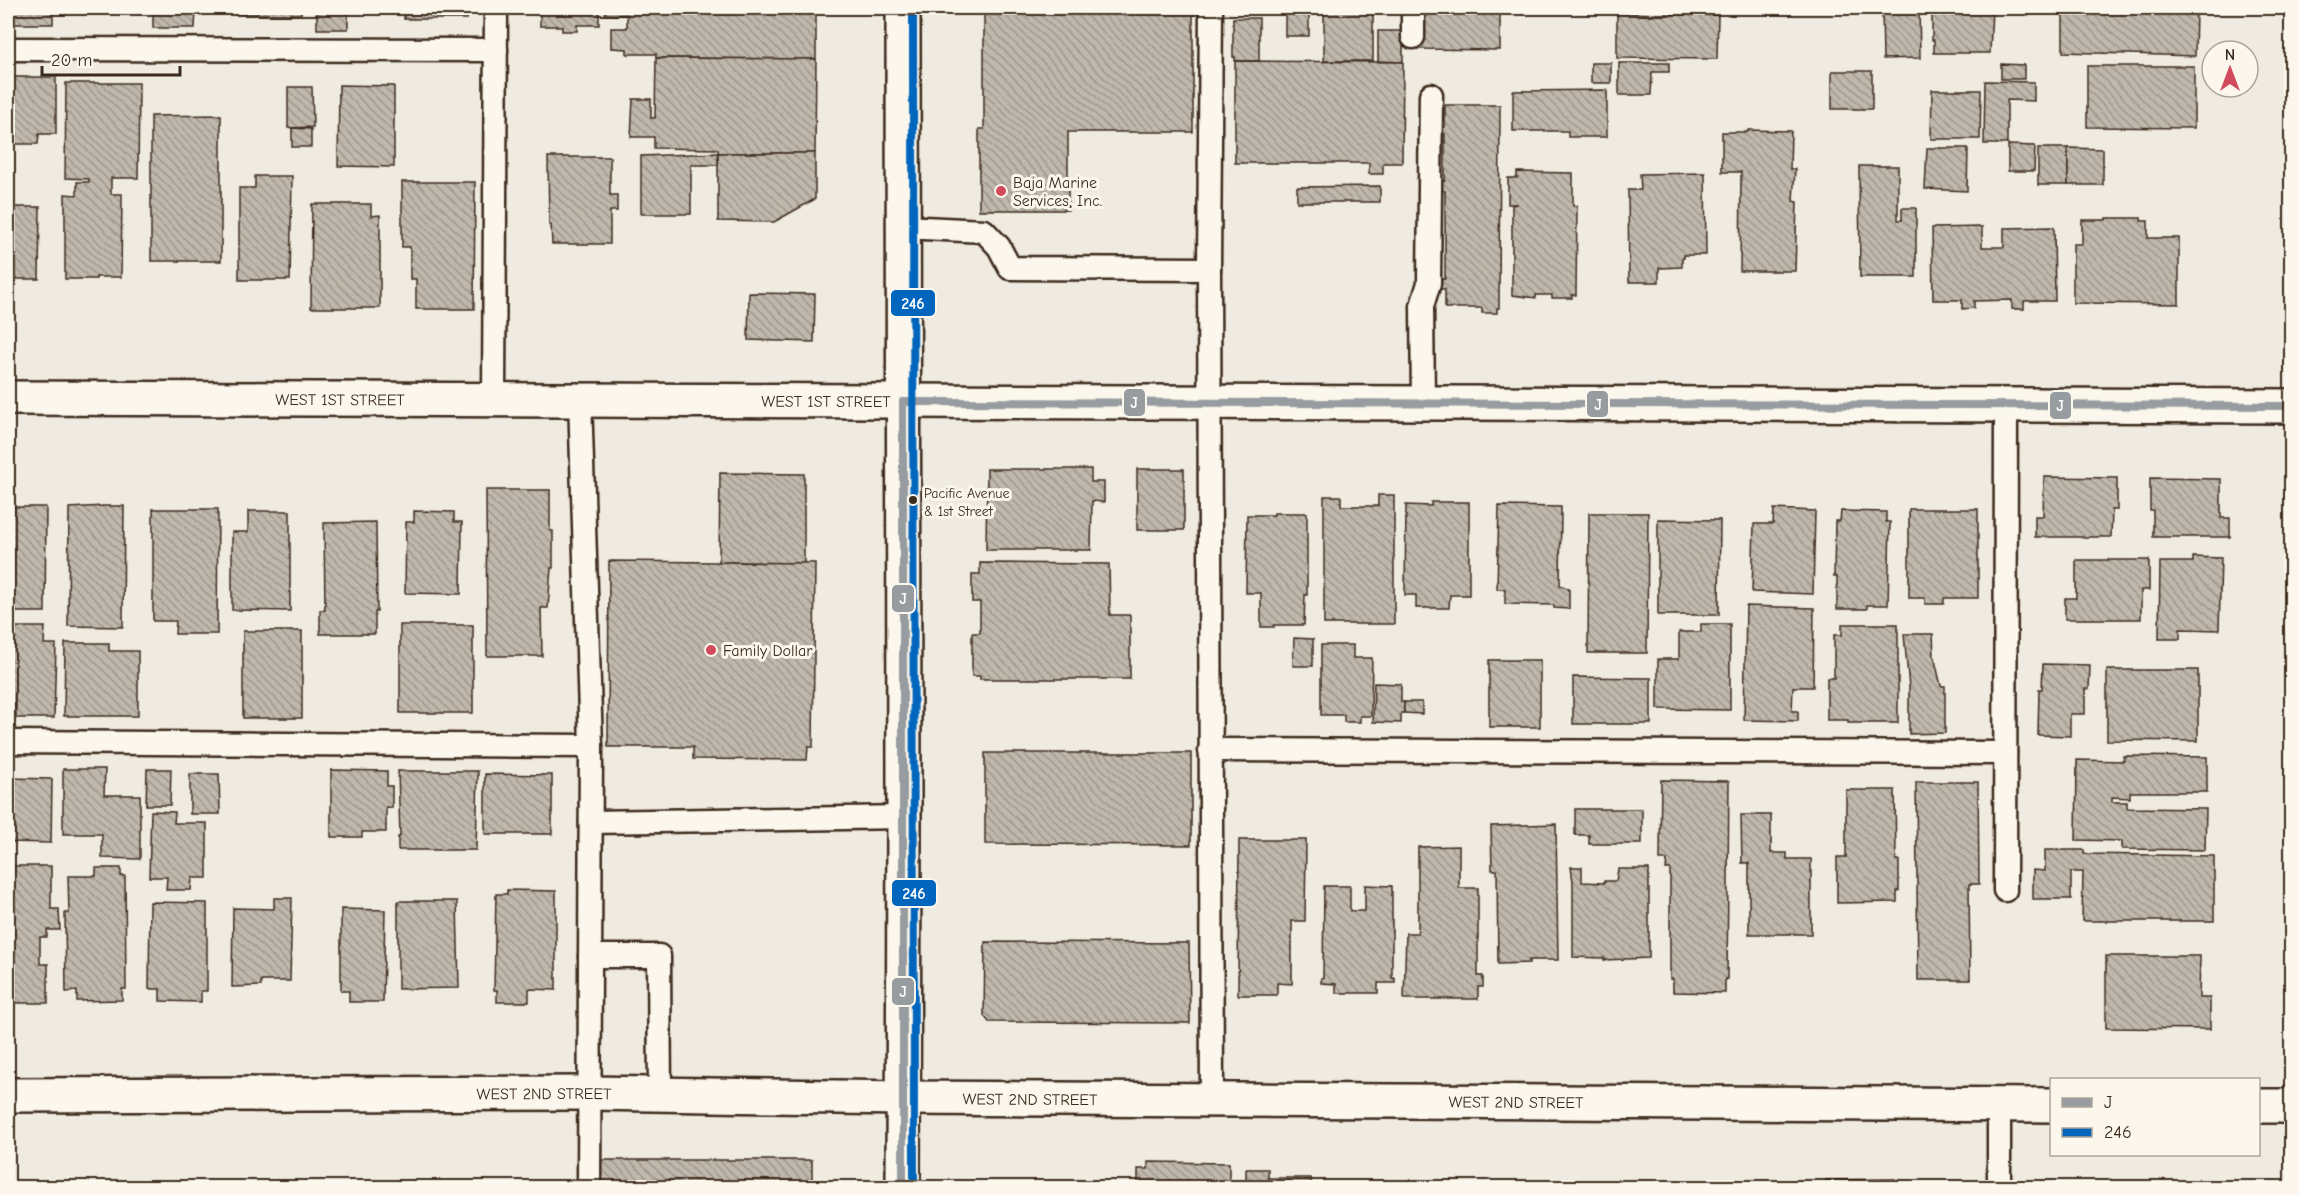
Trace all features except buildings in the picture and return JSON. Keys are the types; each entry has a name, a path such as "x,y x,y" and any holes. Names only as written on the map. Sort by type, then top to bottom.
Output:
{"street":[{"path":"903,8 903,1188"},
{"name":"WEST 1ST STREET","path":"8,398 2292,406"},
{"name":"WEST 2ND STREET","path":"8,1095 590,1093 903,1098 2050,1105"},
{"path":"2260,1106 2292,1106"}],"lane":[{"path":"494,399 496,8"},
{"path":"1211,8 1209,269 1212,1100"},
{"path":"1413,8 1413,38"},
{"path":"8,49 496,50"},
{"path":"1423,402 1422,306 1429,283 1431,95"},
{"path":"903,228 984,231 999,247 1010,268 1209,269"},
{"path":"580,399 591,746 589,1188"},
{"path":"2005,890 2006,404"},
{"path":"8,742 591,746"},
{"path":"1210,750 2005,753"},
{"path":"591,822 904,817"},
{"path":"590,956 659,956 660,1095"},
{"path":"1999,1105 1999,1188"}],"transit line":[{"name":"246","path":"913,8 914,1188"},
{"name":"J","path":"903,402 2292,406"},
{"name":"J","path":"903,402 903,1188"}],"place":[{"name":"Baja Marine Services, Inc.","path":"1001,191"},
{"name":"Pacific Avenue & 1st Street","path":"913,500"},
{"name":"Family Dollar","path":"711,650"}]}
